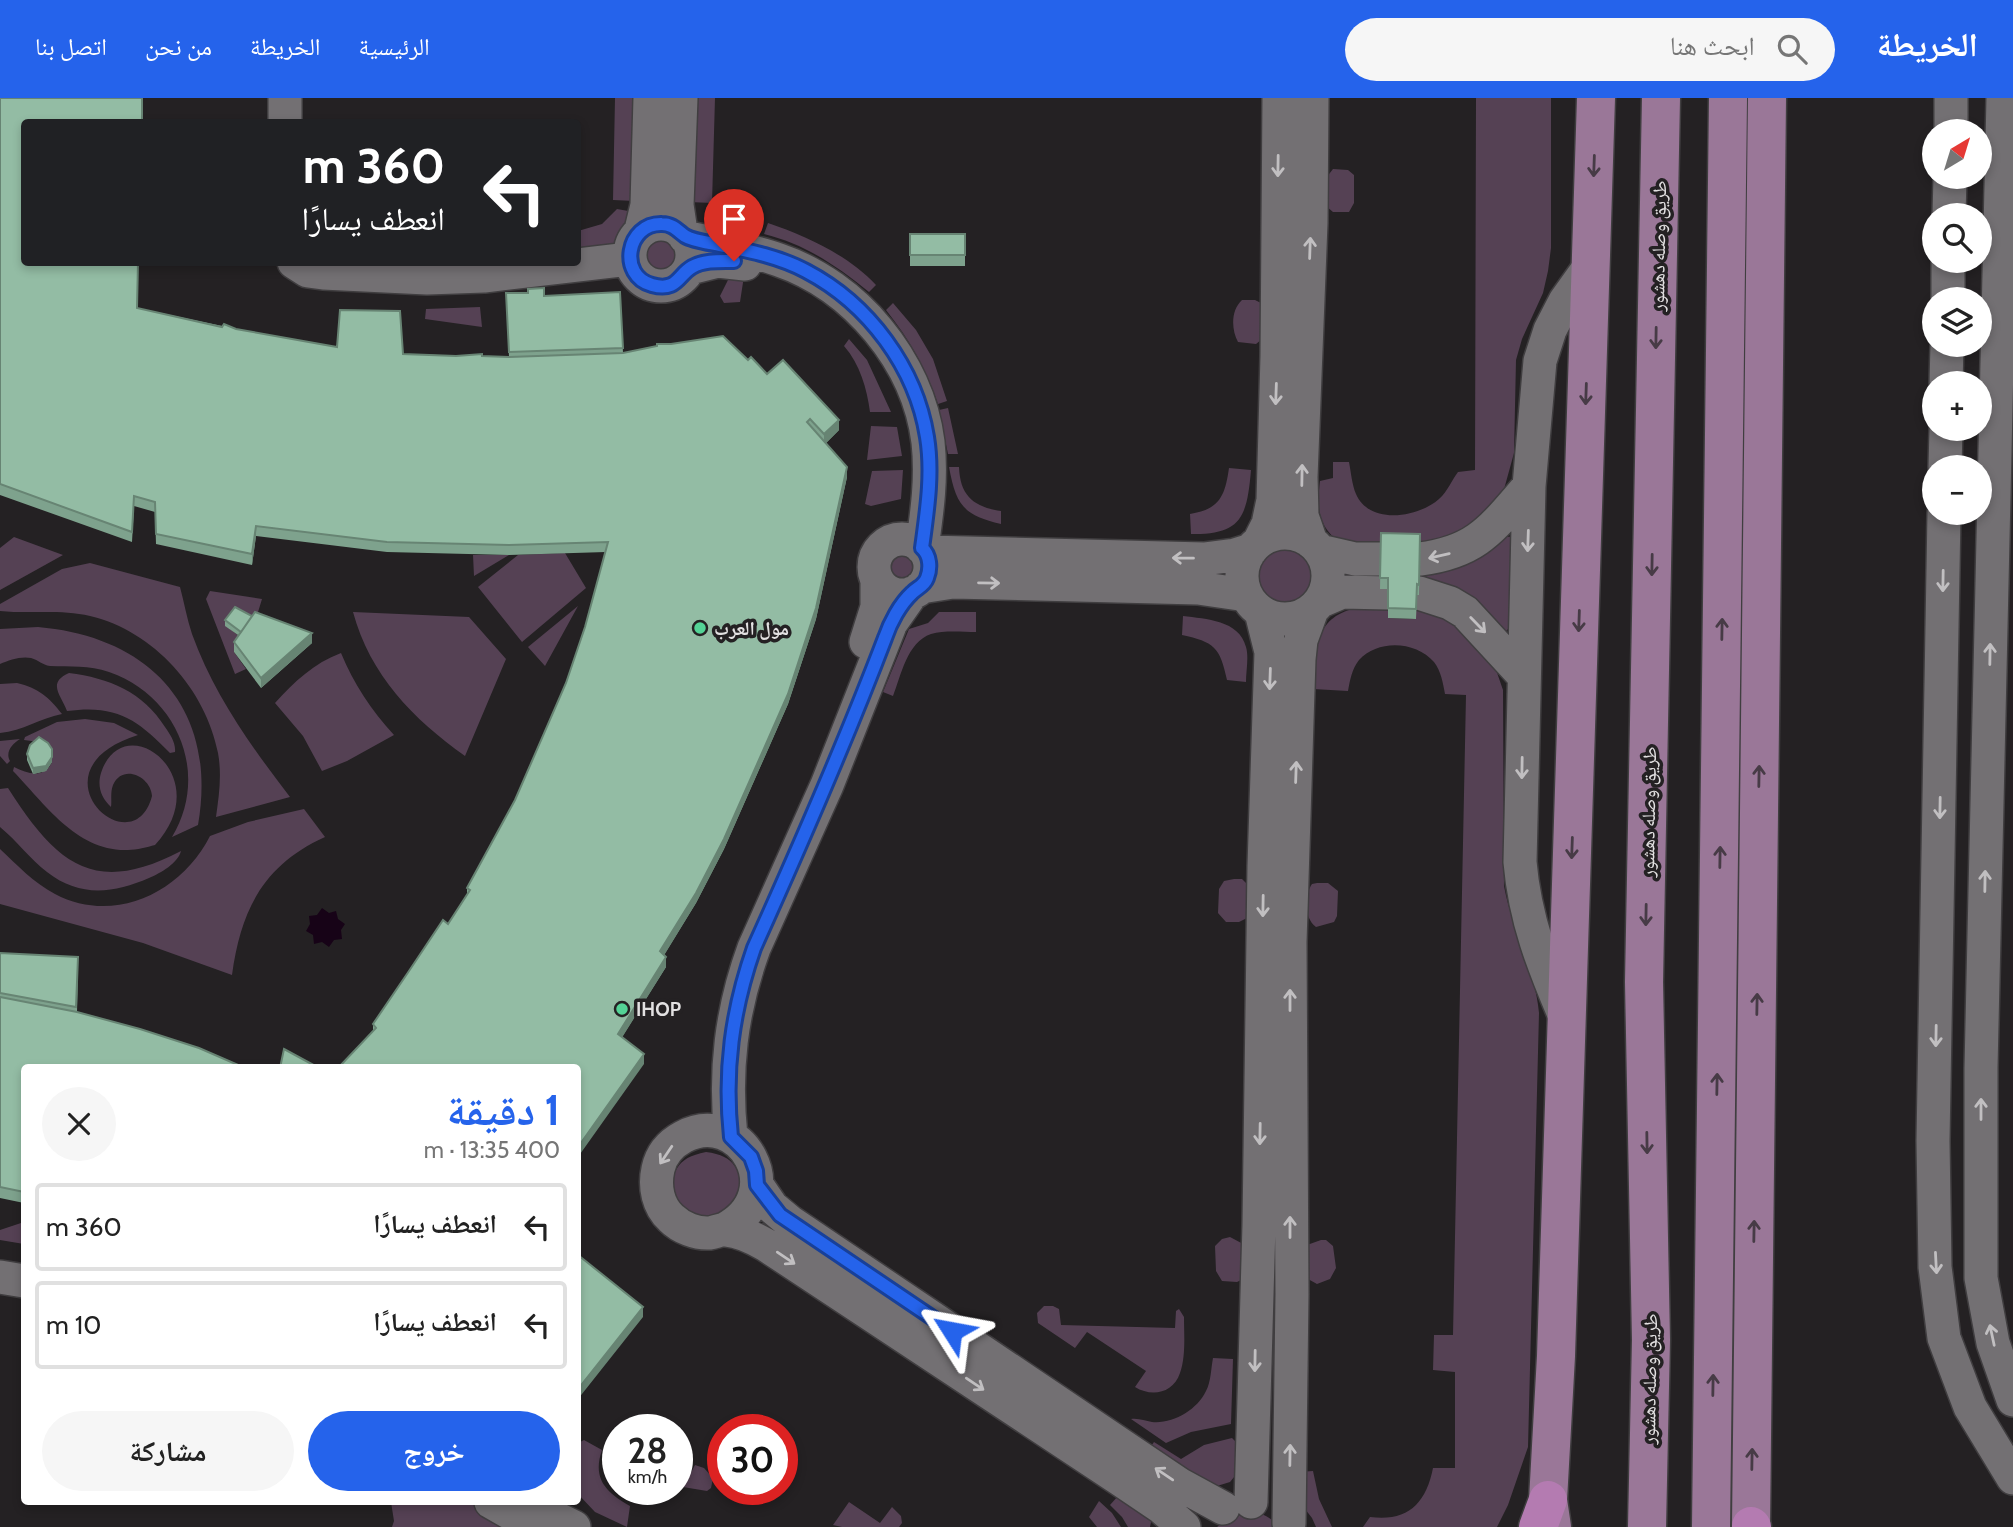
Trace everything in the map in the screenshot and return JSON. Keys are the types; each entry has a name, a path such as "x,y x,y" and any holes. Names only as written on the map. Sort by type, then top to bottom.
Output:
{"main road":[{"path":"1546,1518 1557,1343 1596,98"},
{"name":"طريق وصله دهشور","path":"1647,1527 1651,1340 1644,982 1661,98"},
{"path":"1711,1527 1728,98"},
{"path":"1751,1527 1767,98"}],"street":[{"path":"285,98 285,119"},
{"path":"650,98 647,205 635,245 633,270 640,279 651,285 662,286 674,284 683,277 685,245 677,205 681,98"},
{"path":"1226,1512 1259,1225 1263,878 1271,652 1254,604 1242,580 1243,564 1268,524 1273,489 1278,356 1279,98"},
{"path":"1290,1525 1290,942 1299,659 1301,640 1326,588 1328,576 1326,563 1302,516 1312,98"},
{"path":"1951,98 1951,119"},
{"path":"2003,98 1981,1068 1981,1278 1993,1343 2013,1400"},
{"path":"581,256 635,245 661,224 672,226 685,245 779,260 806,271 853,303 883,336 906,374 922,410 927,439 930,478 917,546 929,570 927,579 891,623 827,785 754,948 744,975 731,1031 727,1088 717,1134"},
{"path":"300,266 308,271 323,274 427,278 484,276 533,266"},
{"path":"1567,1020 1541,961 1523,895 1520,862 1529,486 1540,361 1550,330 1565,301 1590,266"},
{"path":"1420,559 1436,558 1466,548 1489,531 1529,486"},
{"path":"1944,525 1933,1141 1935,1267 1944,1338 1970,1407 2013,1478"},
{"path":"717,1134 721,1010 730,977 851,685 877,607 874,562 877,553 891,541 917,546 1205,559 1235,555 1273,534 1286,533 1299,535 1316,546 1355,559 1381,559"},
{"path":"877,580 891,592 902,594 953,582 1198,588 1254,604 1273,618 1287,619 1300,617 1316,605 1342,592 1404,593 1450,603 1465,612 1524,676"},
{"path":"688,1134 717,1134 751,1157 757,1185 754,1200 737,1223 725,1230 710,1233 682,1226 671,1218 657,1193 656,1178 666,1151 676,1141 688,1134"},
{"path":"757,1185 772,1207 790,1222 1179,1484 1226,1512 1266,1505 1290,1525"},
{"path":"725,1230 766,1244 1161,1507 1184,1527"},
{"path":"0,1261 21,1264"},
{"path":"0,1277 21,1280"},
{"path":"496,1505 536,1527"},
{"path":"530,1505 574,1527"}],"shaded area":[{"path":"615,98 638,98 635,201 613,200"},
{"path":"692,98 715,98 712,203 689,202"},
{"path":"1476,98 1551,98 1551,248 1543,293 1522,339 1516,360 1514,453 1503,493 1495,506 1445,545 1339,542 1326,529 1319,507 1320,481 1333,478 1333,462 1349,462 1356,494 1363,504 1372,511 1395,515 1408,514 1430,505 1442,496 1458,472 1475,470"},
{"path":"1333,169 1348,170 1354,175 1354,203 1349,212 1333,212 1326,206 1326,178"},
{"path":"719,197 736,213 757,220 754,232 725,225 720,215"},
{"path":"617,209 634,212 629,230 618,244 581,250 581,230 602,224"},
{"path":"768,223 840,256 876,285 869,292 820,257 764,234"},
{"path":"662,236 674,241 679,253 674,265 662,270 650,265 645,253 650,241"},
{"path":"731,274 744,276 740,302 724,303 720,296"},
{"path":"1242,300 1255,300 1261,303 1264,310 1261,340 1256,344 1238,342 1236,337 1234,314"},
{"path":"893,303 916,330 933,359 947,401 938,404 916,354 886,310"},
{"path":"480,307 482,327 425,319 426,309"},
{"path":"849,339 867,360 891,412 870,412 862,377 844,346"},
{"path":"948,408 958,454 948,454 939,410"},
{"path":"871,426 897,427 902,456 867,460"},
{"path":"949,467 959,467 962,486 970,498 983,507 1001,511 1001,524 978,517 963,506 955,491"},
{"path":"1229,468 1251,470 1247,500 1239,520 1221,531 1191,534 1190,514 1208,509 1219,500"},
{"path":"903,470 901,499 871,506 865,504 872,471"},
{"path":"1500,536 1512,537 1508,629 1503,634 1419,588 1420,574"},
{"path":"14,537 63,555 0,590 0,548"},
{"path":"1289,544 1311,553 1320,575 1311,597 1289,606 1267,597 1258,575 1267,553"},
{"path":"902,551 910,552 921,563 922,571 898,586 890,577 888,567 892,557"},
{"path":"565,553 586,588 522,642 478,587 518,555"},
{"path":"473,555 509,555 474,576"},
{"path":"90,563 180,587 192,634 222,699 290,797 216,817 220,769 212,730 202,707 174,666 135,635 90,616 0,611 0,604 62,569"},
{"path":"210,591 262,599 255,622 225,625 243,639 234,652 246,669 235,674 206,599"},
{"path":"578,606 545,666 528,647"},
{"path":"1356,608 1388,610 1388,618 1415,619 1416,610 1455,622 1493,661 1503,690 1504,886 1533,981 1539,1013 1528,1447 1508,1505 1497,1527 1363,1527 1370,1517 1394,1517 1413,1508 1425,1492 1433,1468 1455,1468 1455,1372 1433,1370 1434,1335 1453,1335 1466,695 1445,694 1434,662 1417,650 1397,645 1376,648 1359,660 1348,691 1313,689 1316,650 1324,629 1331,620"},
{"path":"353,612 469,617 506,659 465,756 428,727 396,694 370,656"},
{"path":"939,612 976,612 976,632 942,632 923,638 906,660 893,696 883,692 909,629 928,623"},
{"path":"1183,616 1220,622 1236,631 1247,651 1246,682 1227,680 1222,660 1214,648 1202,640 1182,635"},
{"path":"38,627 78,634 114,646 144,664 168,687 186,714 197,747 202,784 198,825 172,837 183,813 188,788 187,763 181,740 169,718 153,699 133,683 102,670 50,666 27,658 0,664 0,629"},
{"path":"341,653 364,696 394,735 347,761 322,771 303,736 275,703 305,674"},
{"path":"69,673 111,683 136,696 165,727 174,742 175,752 170,753 137,723 125,717 100,710 67,711 57,685 62,677"},
{"path":"17,683 42,694 62,714 0,733 0,684"},
{"path":"85,719 114,723 138,735 106,751 90,770 88,789 96,806 110,818 126,822 141,816 152,796 142,778 123,775 113,785 111,807 102,796 99,783 101,773 112,754 128,746 145,748 160,758 172,774 177,795 172,819 155,845 128,850 110,849 93,843 63,824 13,771 14,767 25,772 40,773 52,762 39,742 24,740 25,737 57,722"},
{"path":"20,739 10,748 10,761 7,764 0,756 0,741"},
{"path":"8,788 43,836 61,853 80,865 100,871 124,871 150,865 181,851 168,867 136,883 110,890 72,886 47,872 0,827 0,789"},
{"path":"304,809 325,837 286,861 259,892 242,930 232,975 143,943 0,904 0,849 33,879 55,894 77,903 100,906 122,904 144,898 164,888 182,873 210,836 248,822"},
{"path":"1242,879 1250,887 1247,918 1239,922 1226,922 1218,913 1219,889 1224,881"},
{"path":"1328,883 1338,891 1337,916 1334,922 1316,927 1307,913 1307,901 1309,889 1312,884"},
{"path":"322,908 329,913 336,911 338,919 345,924 341,930 342,939 334,940 329,947 322,942 314,944 313,935 306,931 310,924 309,916 317,915"},
{"path":"706,1152 724,1157 735,1166 742,1199 708,1225 672,1200 677,1168 688,1158"},
{"path":"21,1223 21,1244 0,1240 0,1230"},
{"path":"1230,1237 1245,1245 1243,1279 1237,1282 1222,1281 1216,1271 1215,1246 1222,1239"},
{"path":"1326,1240 1333,1246 1336,1268 1330,1279 1317,1284 1308,1279 1307,1245"},
{"path":"1044,1306 1059,1309 1061,1325 1175,1328 1176,1311 1179,1309 1184,1317 1184,1345 1182,1366 1177,1380 1161,1392 1148,1392 1135,1387 1146,1371 1087,1332 1075,1348 1038,1323 1037,1313"},
{"path":"1213,1358 1233,1359 1231,1424 1191,1432 1166,1443 1131,1419 1168,1421 1190,1410 1208,1387"},
{"path":"1232,1438 1238,1444 1239,1471 1230,1482 1217,1486 1149,1449 1154,1442 1181,1459 1204,1445"},
{"path":"584,1440 602,1450 599,1469 602,1505 630,1506 627,1527 595,1512 581,1497 581,1442"},
{"path":"695,1465 707,1471 707,1491 693,1489"},
{"path":"1313,1471 1319,1499 1332,1527 1316,1527 1305,1509 1299,1472"},
{"path":"1118,1496 1152,1517 1150,1527 1128,1527 1110,1505"},
{"path":"1099,1501 1112,1513 1121,1527 1097,1527 1089,1517"},
{"path":"849,1502 880,1523 892,1507 901,1516 902,1523 899,1527 833,1525"},
{"path":"391,1505 475,1505 508,1527 392,1527 394,1521"},
{"path":"1246,1511 1264,1515 1279,1527 1217,1527 1234,1514"}],"building":[{"name":"مول العرب","path":"0,98 142,98 142,119 21,119 21,266 138,266 137,308 222,327 224,324 236,329 337,347 340,310 400,311 403,354 482,354 509,357 623,353 657,344 723,336 748,360 751,357 767,374 783,360 839,420 824,434 810,419 807,422 847,467 816,608 788,694 724,839 696,893 660,951 666,957 618,1034 644,1054 581,1143 581,1064 342,1064 376,1028 373,1024 443,920 448,924 470,890 467,888 515,800 566,683 585,627 608,542 509,545 387,542 256,526 252,554 156,534 155,502 134,496 132,532 0,484"},
{"path":"910,234 965,234 965,255 910,255"},
{"path":"544,288 544,296 620,292 623,348 509,352 506,293 528,293 528,289"},
{"path":"1381,533 1420,534 1416,609 1388,608 1388,578 1380,578"},
{"path":"235,607 252,616 241,632 225,620"},
{"path":"255,612 312,633 261,678 234,642"},
{"path":"39,737 52,749 52,757 46,766 33,768 27,754 30,745"},
{"path":"0,953 78,957 76,1007 0,993"},
{"path":"0,997 77,1012 140,1029 199,1048 236,1064 21,1064 21,1191 0,1187"},
{"path":"284,1049 312,1064 281,1064"},
{"path":"581,1257 643,1307 581,1385"}],"place":[{"name":"مول العرب","path":"700,628"},
{"name":"IHOP","path":"622,1009"}],"route":[{"path":"734,261 704,262 690,268 674,284 662,286 651,285 640,279 629,259 632,243 641,230 661,224 672,226 685,237 779,260 806,271 830,286 853,303 883,336 906,374 922,410 930,478 922,548 927,552 929,560 927,579 912,593 891,623 827,785 744,975 731,1031 728,1059 727,1088 731,1137 751,1157 757,1185 780,1215 952,1331"}]}
